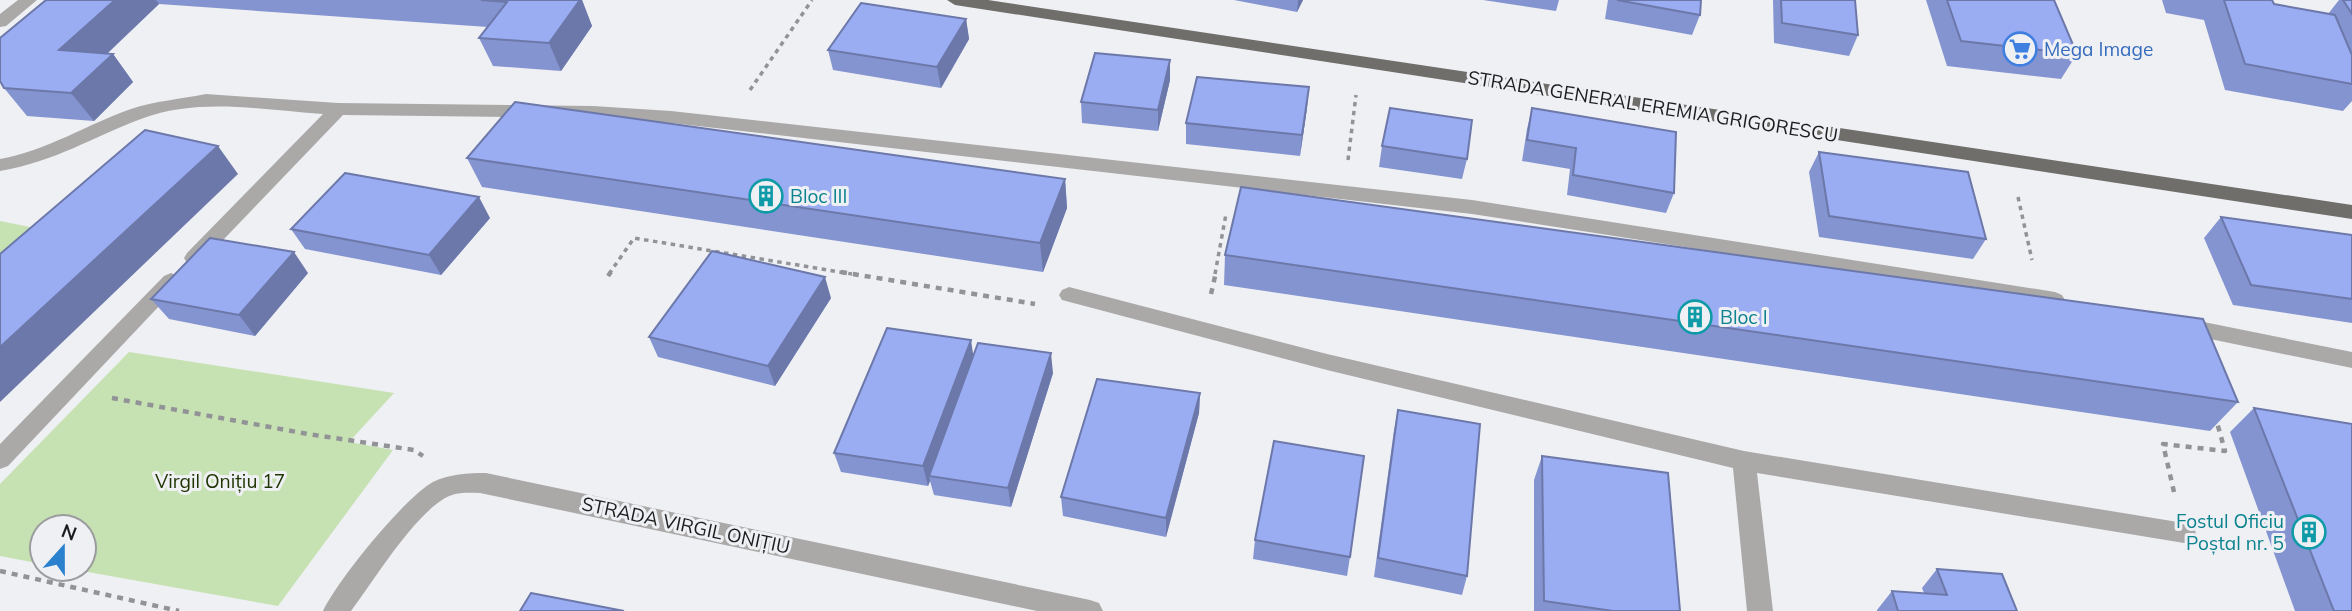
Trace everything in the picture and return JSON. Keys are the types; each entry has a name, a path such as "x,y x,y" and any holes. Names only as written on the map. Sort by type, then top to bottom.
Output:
{"main road":[{"name":"STRADA GENERAL EREMIA GRIGORESCU","path":"955,0 2352,212"}],"street":[{"path":"0,22 29,0"},
{"path":"0,165 51,152 138,113 206,100 338,109 593,112 728,122 1100,167 1472,206 2080,305"},
{"path":"0,459 338,109"},
{"path":"1069,295 1327,362 1744,461 2184,533"},
{"path":"2158,321 2352,360"},
{"path":"1744,461 1760,611"},
{"name":"STRADA VIRGIL ONIȚIU","path":"336,611 418,506 439,489 461,483 486,483 1090,611"}],"path":[{"path":"728,122 812,0"},
{"path":"1344,192 1357,83"},
{"path":"1203,330 1226,225 1225,179"},
{"path":"2017,195 2041,298"},
{"path":"608,276 634,238 1033,305 1069,295"},
{"path":"67,389 308,434 414,450 461,483"},
{"path":"2184,533 2163,443 2225,451 2215,417"},
{"path":"0,571 179,611"}],"green space":[{"path":"0,221 45,230 0,267"},
{"name":"Virgil Onițiu 17","path":"129,352 394,393 349,442 393,450 278,606 98,574 98,513 28,513 28,561 0,556 0,484"}],"building":[{"path":"46,0 115,0 59,50 113,54 71,93 4,88 0,81 0,38"},
{"path":"481,0 580,0 549,43 479,38 507,2"},
{"path":"1617,0 1701,0 1700,15"},
{"path":"1781,0 1855,0 1858,35 1782,23"},
{"path":"1947,0 2054,0 2077,54 1961,41"},
{"path":"2224,0 2272,0 2274,4 2335,15 2352,55 2352,84 2245,64"},
{"path":"2343,0 2352,0 2352,14"},
{"path":"861,3 966,19 937,67 828,50"},
{"path":"1095,53 1170,60 1158,110 1081,102"},
{"path":"1197,77 1309,87 1302,135 1186,123"},
{"path":"515,102 1065,179 1040,243 467,158"},
{"path":"1390,108 1472,120 1467,159 1382,146"},
{"path":"1532,108 1676,132 1674,193 1573,175 1576,148 1527,140"},
{"path":"145,130 218,146 0,347 0,254"},
{"path":"1819,152 1968,172 1986,239 1829,216"},
{"path":"345,173 479,197 429,255 291,229"},
{"path":"1241,187 2203,319 2238,402 1225,255"},
{"path":"2221,217 2352,235 2352,299 2251,285"},
{"path":"210,238 294,252 239,315 151,299"},
{"path":"712,251 825,277 768,366 649,337"},
{"path":"887,328 971,340 923,466 834,453"},
{"path":"978,343 1051,353 1008,488 929,476"},
{"path":"1097,379 1200,393 1166,518 1061,497"},
{"path":"2254,408 2352,424 2352,611 2334,611"},
{"path":"1398,410 1480,424 1467,576 1378,558"},
{"path":"1274,441 1364,456 1350,557 1255,540"},
{"path":"1542,456 1668,473 1680,611 1613,611 1544,601"},
{"path":"1937,569 2002,574 2017,611 1898,611 1892,591 1947,595"},
{"path":"531,593 624,611 520,611"}],"place":[{"name":"Mega Image","path":"2020,49"},
{"name":"Bloc III","path":"766,196"},
{"name":"Bloc I","path":"1695,317"},
{"name":"Fostul Oficiu Poștal nr. 5","path":"2309,532"}]}
